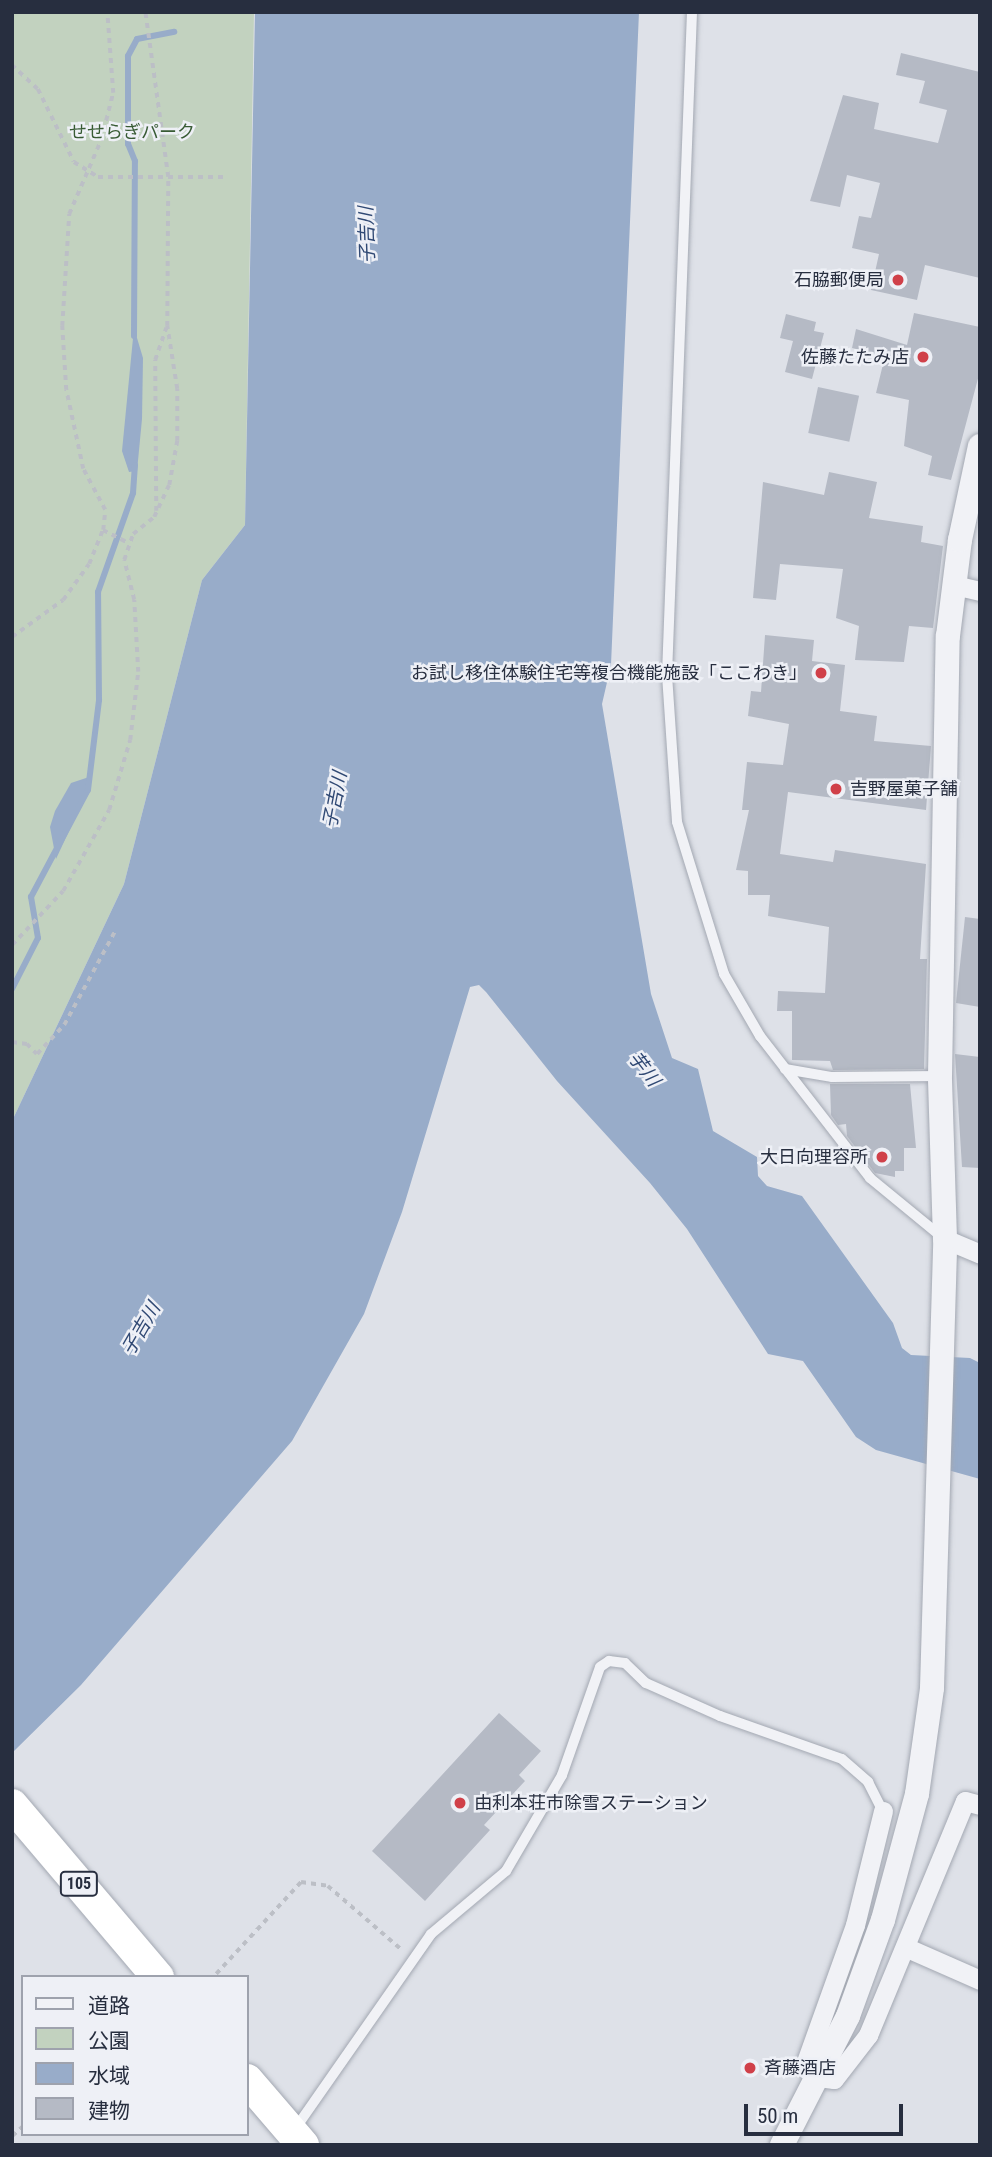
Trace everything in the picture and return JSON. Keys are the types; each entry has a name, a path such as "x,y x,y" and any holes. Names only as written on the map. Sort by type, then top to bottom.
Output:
{"highway":[{"name":"105","path":"12,1805 152,1970"},
{"path":"248,2081 298,2139"}],"street":[{"path":"782,2145 848,2017 883,1920 921,1775 937,1608 945,1240 940,1076 948,636 954,585 980,446"},
{"path":"954,585 980,592"},
{"path":"945,1240 980,1254"},
{"path":"883,1811 855,1925 805,2065 818,2077 834,2079 868,2035 965,1801 980,1805"},
{"path":"905,1947 980,1980"}],"lane":[{"path":"692,12 671,521 670,754 677,822 724,974 785,1069 870,1178 915,1220 945,1240"},
{"path":"785,1069 832,1077 940,1076"},
{"path":"298,2139 412,1958 456,1911 506,1871 562,1775 600,1667 609,1661 625,1662 646,1683 720,1716 842,1759 868,1782 883,1811"}],"path":[{"path":"12,637 63,600 89,564 103,530 104,510 83,469 66,390 62,326 69,214 88,170 113,93 107,12"},
{"path":"12,945 44,914 109,810 130,740 138,672 134,600 124,560 129,543 156,512 169,485 177,441 177,389 167,326 168,177 146,48 145,12"},
{"path":"12,65 38,89 74,162 88,170 121,178 224,177"},
{"path":"156,512 155,360 167,326"},
{"path":"103,530 129,543"},
{"path":"12,1042 37,1054 64,1025 115,931"},
{"path":"216,1974 301,1882 328,1886 412,1958"}],"green space":[{"name":"せせらぎパーク","path":"12,12 254,12 245,525 202,580 124,884 12,1121"}],"water":[{"path":"255,12 639,12 611,665 602,704 651,994 672,1058 698,1069 713,1131 757,1157 758,1176 767,1186 802,1196 893,1323 902,1348 911,1355 970,1358 980,1363 980,1479 876,1450 856,1437 803,1361 768,1354 687,1229 650,1183 557,1081 486,992 479,985 470,987 402,1212 364,1314 292,1441 81,1685 12,1753 12,1121 124,884 202,580 245,525"},
{"path":"134,328 143,358 142,419 137,471 129,472 122,451"},
{"path":"92,776 56,859 50,827 55,811 71,783"}],"building":[{"path":"901,53 980,72 980,278 925,265 917,300 871,290 879,254 852,248 859,216 871,218 880,183 847,175 840,207 810,201 843,95 879,103 874,129 938,143 947,110 919,103 925,81 896,75"},
{"path":"914,313 980,327 980,371 951,480 928,475 932,456 904,446 909,400 876,393 885,356 852,348 856,329 907,345"},
{"path":"786,314 816,322 814,331 824,333 812,379 785,372 793,341 780,338"},
{"path":"818,387 859,396 849,442 808,433"},
{"path":"829,472 877,482 869,518 923,526 921,542 943,546 933,628 909,626 904,662 855,660 859,626 836,618 843,569 780,564 776,600 753,598 763,482 824,495"},
{"path":"765,635 814,640 812,661 845,665 840,711 877,716 874,741 931,746 926,810 788,792 780,854 833,862 835,850 926,864 920,959 927,959 924,1069 833,1070 830,1061 792,1060 792,1011 777,1011 778,991 825,993 829,927 768,916 770,895 748,895 748,871 736,870 749,810 742,810 747,762 783,765 789,724 748,716 751,691 761,692"},
{"path":"965,917 980,919 980,1007 956,1003"},
{"path":"955,1054 980,1057 980,1168 962,1167"},
{"path":"830,1084 910,1084 916,1148 904,1148 904,1171 895,1171 895,1177 875,1173 847,1136 846,1124 838,1125 831,1115"},
{"name":"由利本荘市除雪ステーション","path":"499,1713 541,1751 519,1775 525,1781 484,1825 490,1830 425,1901 372,1851"}],"waterway":[{"path":"134,336 135,161 128,144 128,56 137,39 174,32"},
{"path":"12,989 38,938 31,897 88,790 99,700 98,592 133,493 135,465"}],"place":[{"name":"石脇郵便局","path":"898,280"},
{"name":"佐藤たたみ店","path":"923,357"},
{"name":"お試し移住体験住宅等複合機能施設「ここわき」","path":"821,673"},
{"name":"吉野屋菓子舗","path":"836,789"},
{"name":"大日向理容所","path":"882,1157"},
{"name":"由利本荘市除雪ステーション","path":"460,1803"},
{"name":"斉藤酒店","path":"750,2068"}],"water label":[{"name":"子吉川","path":"367,235"},
{"name":"子吉川","path":"335,800"},
{"name":"芋川","path":"644,1069"},
{"name":"子吉川","path":"141,1329"}]}
